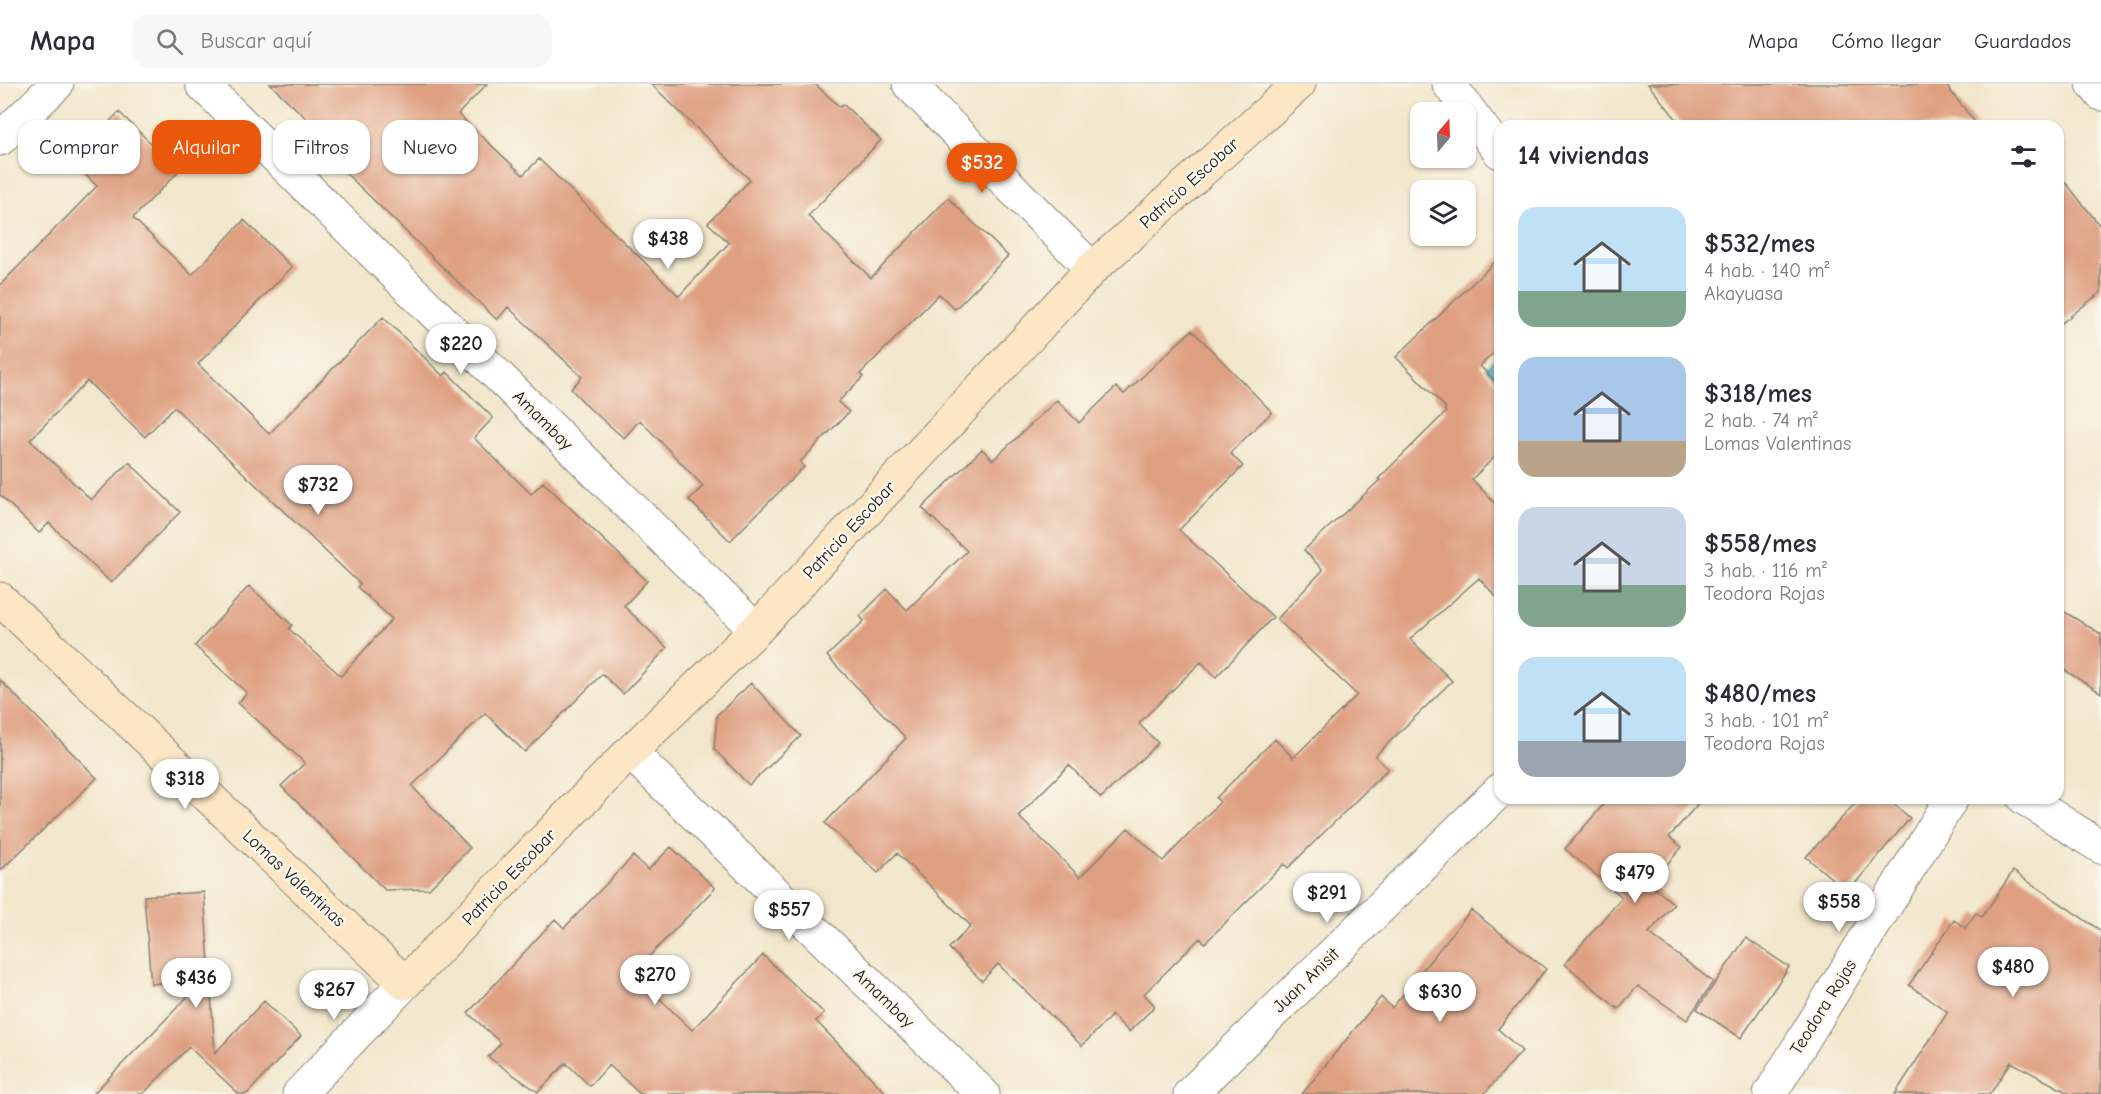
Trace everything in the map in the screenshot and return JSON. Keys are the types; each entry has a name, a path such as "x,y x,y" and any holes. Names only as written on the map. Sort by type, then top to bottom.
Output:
{"street":[{"path":"0,139 57,84"},
{"name":"Amambay","path":"201,84 756,630"},
{"path":"909,84 1092,269"},
{"name":"Patricio Escobar","path":"405,983 630,752 756,630 1092,269 1299,84"},
{"path":"1449,84 1494,144"},
{"path":"2093,84 2101,94"},
{"name":"Lomas Valentinas","path":"0,599 405,983"},
{"name":"Amambay","path":"630,752 983,1094"},
{"name":"Juan Anisit","path":"1190,1094 1494,796"},
{"name":"Teodora Rojas","path":"1770,1094 1948,804"},
{"path":"2033,804 2101,847"},
{"path":"299,1094 405,983"}],"water":[{"path":"1494,360 1494,375 1486,368"}],"building":[{"path":"270,84 487,84 458,114 464,120 382,120 382,174 478,174 478,133 523,175 539,159 679,296 729,243 708,223 750,180 651,84 815,84 840,107 843,104 881,140 808,216 871,278 948,198 1008,256 955,309 939,294 860,374 863,377 838,402 849,412 800,462 804,467 730,541 689,500 703,486 640,420 624,438 571,389 582,377 508,307 497,320 347,174 370,174 370,120 308,120"},
{"path":"1648,84 1945,84 1973,120 1677,120"},
{"path":"119,112 127,120 111,120"},
{"path":"140,133 152,144 152,174 176,174 133,218 192,275 244,220 292,267 198,364 269,434 383,317 443,376 447,372 493,418 474,438 531,494 543,482 647,581 624,606 667,648 623,694 602,674 525,752 485,713 412,786 470,848 429,889 385,890 281,786 305,763 238,703 247,693 195,646 249,586 292,625 289,629 341,676 392,619 357,587 360,584 174,407 145,437 87,381 30,440 91,500 129,462 180,512 111,583 49,523 39,533 0,495 0,285 97,186 85,174 140,174"},
{"path":"2064,181 2101,227 2101,292 2064,321"},
{"path":"1494,263 1494,353 1480,366 1494,380 1494,458 1472,479 1494,503 1494,594 1479,578 1410,639 1452,681 1375,756 1388,769 1288,868 1284,864 1205,943 1200,938 1144,994 1155,1006 1129,1032 1112,1015 1082,1046 998,964 982,981 949,948 971,926 897,853 878,873 825,823 906,738 827,656 864,621 860,616 887,589 907,610 967,551 922,508 982,449 993,460 1057,400 1079,423 1116,387 1124,394 1192,330 1272,412 1230,453 1243,466 1179,530 1273,617 1216,677 1201,662 1141,721 1139,724 1158,743 1101,798 1069,765 1018,816 1080,877 1128,828 1163,861 1220,802 1216,798 1275,739 1293,758 1357,695 1277,619 1323,570 1304,550 1380,480 1378,479 1446,412 1444,410 1446,408 1396,357"},
{"path":"2064,612 2101,634 2101,693 2064,670"},
{"path":"0,680 97,778 0,871"},
{"path":"751,683 801,736 749,785 714,749 717,715"},
{"path":"1604,804 1698,804 1669,837 1682,847 1650,884 1674,904 1649,933 1713,982 1687,1020 1638,986 1618,1009 1565,964 1622,897 1565,849"},
{"path":"1855,804 1894,804 1910,818 1848,892 1806,857"},
{"path":"671,847 715,888 633,973 692,1030 763,955 824,1013 816,1021 887,1094 640,1094 609,1065 590,1086 566,1063 538,1092 488,1057 501,1043 468,1013 555,919 564,928 633,856 648,870"},
{"path":"2013,871 2101,931 2101,1094 2070,1094 2011,1062 1990,1094 1895,1094 1948,1012 1909,985 1954,920 1965,928 1976,913 1982,917"},
{"path":"204,892 215,1053 264,1001 301,1036 247,1094 239,1094 189,1047 143,1094 93,1094 205,979 151,984 144,896"},
{"path":"1471,910 1546,969 1498,1029 1522,1051 1484,1094 1302,1094 1381,997 1392,1008"},
{"path":"1746,938 1789,967 1741,1038 1697,1009"}]}
